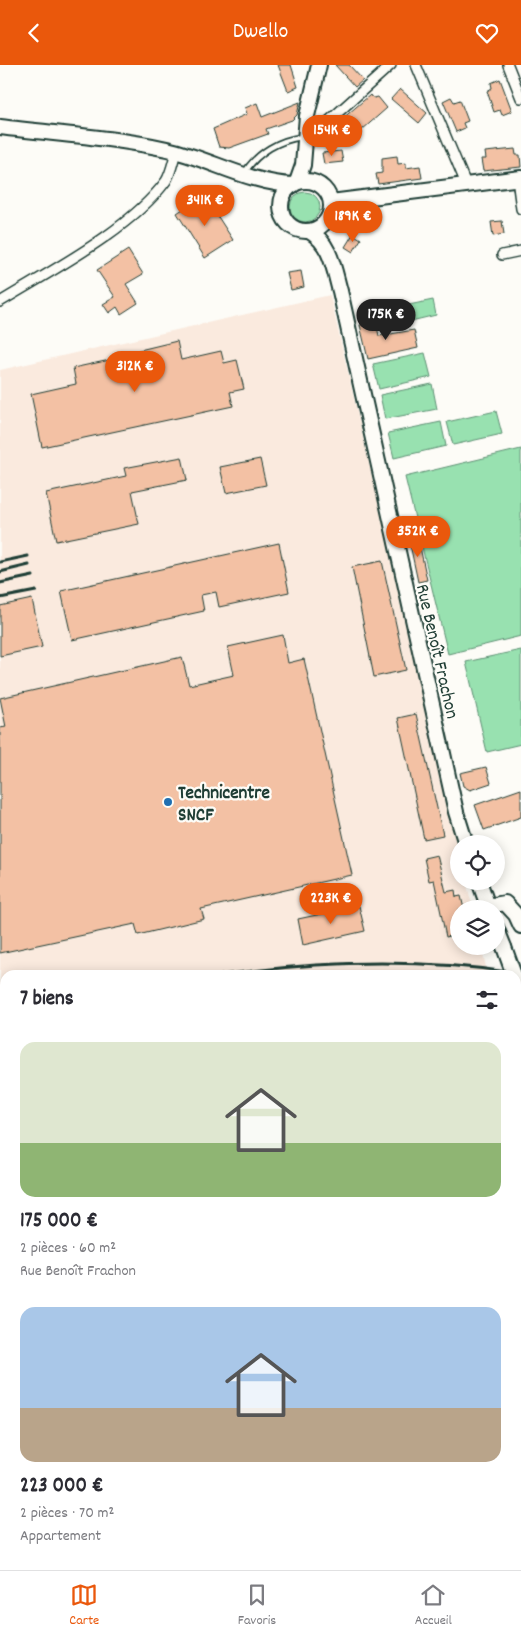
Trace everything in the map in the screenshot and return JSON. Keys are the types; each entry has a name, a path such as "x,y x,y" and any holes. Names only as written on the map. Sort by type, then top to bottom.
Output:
{"main road":[{"path":"319,65 307,116 304,165 295,183 286,191 282,200 283,216 291,226 299,230 309,231 319,228 328,219"},
{"path":"0,127 124,141 176,152 248,176 282,185 316,183"},
{"path":"306,143 316,183 328,193 331,202 328,219 332,261"},
{"path":"248,176 277,193 282,200"},
{"path":"331,202 519,179"},
{"path":"309,231 321,239 332,261"},
{"name":"Rue Benoît Frachon","path":"332,261 456,812 463,835"},
{"path":"505,904 516,915 521,926"},
{"path":"505,950 512,970"}],"street":[{"path":"322,127 391,65"},
{"path":"416,65 466,184"},
{"path":"508,65 521,98"},
{"path":"0,302 110,232 134,213 167,179 176,152"},
{"path":"519,179 521,209"},
{"path":"502,255 521,251"}],"lane":[{"path":"248,176 250,164 268,148 288,139 306,143"}],"shaded area":[{"path":"330,295 456,835 450,835 450,890 468,890 471,900 450,900 450,955 483,955 487,970 0,970 0,370"}],"green space":[{"path":"305,192 316,196 320,207 316,218 305,222 294,218 290,207 294,196"},
{"path":"433,300 436,315 403,323 399,307"},
{"path":"425,353 431,377 379,389 373,364"},
{"path":"432,384 437,409 385,419 380,395"},
{"path":"496,411 502,434 453,445 447,422"},
{"path":"441,422 446,446 394,458 388,433"},
{"path":"521,449 521,636 448,654 405,477"},
{"path":"521,650 521,744 487,752 466,662"}],"building":[{"path":"278,65 291,65 298,87 288,91"},
{"path":"335,65 349,65 363,80 355,87"},
{"path":"500,79 512,111 502,115 500,110 494,112 487,91 492,88 491,83"},
{"path":"400,89 427,113 419,123 391,99"},
{"path":"370,95 374,98 378,97 387,108 362,130 357,125 344,137 334,126"},
{"path":"451,97 454,102 460,100 468,121 463,123 465,128 456,132 443,101"},
{"path":"300,102 297,115 292,120 266,129 268,134 229,148 219,147 213,129 247,114 245,108 257,103 262,117"},
{"path":"515,149 516,155 520,155 521,167 483,171 481,159 486,159 485,152"},
{"path":"341,151 343,162 324,164 322,153"},
{"path":"397,156 398,164 406,163 406,168 420,166 422,178 378,184 376,174 382,173 382,158"},
{"path":"204,195 233,240 205,258 177,213"},
{"path":"502,221 504,234 493,236 491,222"},
{"path":"353,234 361,239 353,252 345,247"},
{"path":"128,250 143,274 126,284 138,303 121,314 117,307 109,313 103,304 115,297 97,270"},
{"path":"301,271 304,287 291,290 287,273"},
{"path":"376,322 379,336 414,330 418,348 368,359 360,325"},
{"path":"177,341 181,360 221,351 224,363 237,360 244,389 230,392 233,406 42,447 31,394 76,384 73,368 119,358 119,355"},
{"path":"182,457 187,480 132,491 139,524 56,541 46,493 126,476 124,468"},
{"path":"260,459 266,485 226,493 220,467"},
{"path":"417,533 427,580 418,582 408,535"},
{"path":"279,543 289,592 219,607 216,592 201,595 204,611 72,640 61,591"},
{"path":"382,561 406,670 374,677 352,567"},
{"path":"32,599 42,647 0,656 0,606"},
{"name":"Technicentre SNCF","path":"283,635 288,663 304,659 352,875 201,909 204,919 138,935 135,924 0,953 0,728 6,727 0,698 182,657 189,685 234,675 228,647"},
{"path":"416,714 443,835 424,839 398,718"},
{"path":"486,767 491,783 470,790 463,786 460,773"},
{"path":"521,789 521,817 484,830 475,805"},
{"path":"437,855 446,892 455,890 456,897 461,896 462,900 450,900 450,936 446,937 434,880 429,881 424,858"},
{"path":"359,906 365,931 303,945 298,919"}],"railway":[{"path":"0,562 28,556"},
{"path":"0,572 29,565"},
{"path":"0,583 33,576"},
{"path":"0,598 36,591"},
{"path":"259,970 372,963 447,965 491,970"}],"place":[{"name":"Technicentre SNCF","path":"168,802"}]}
